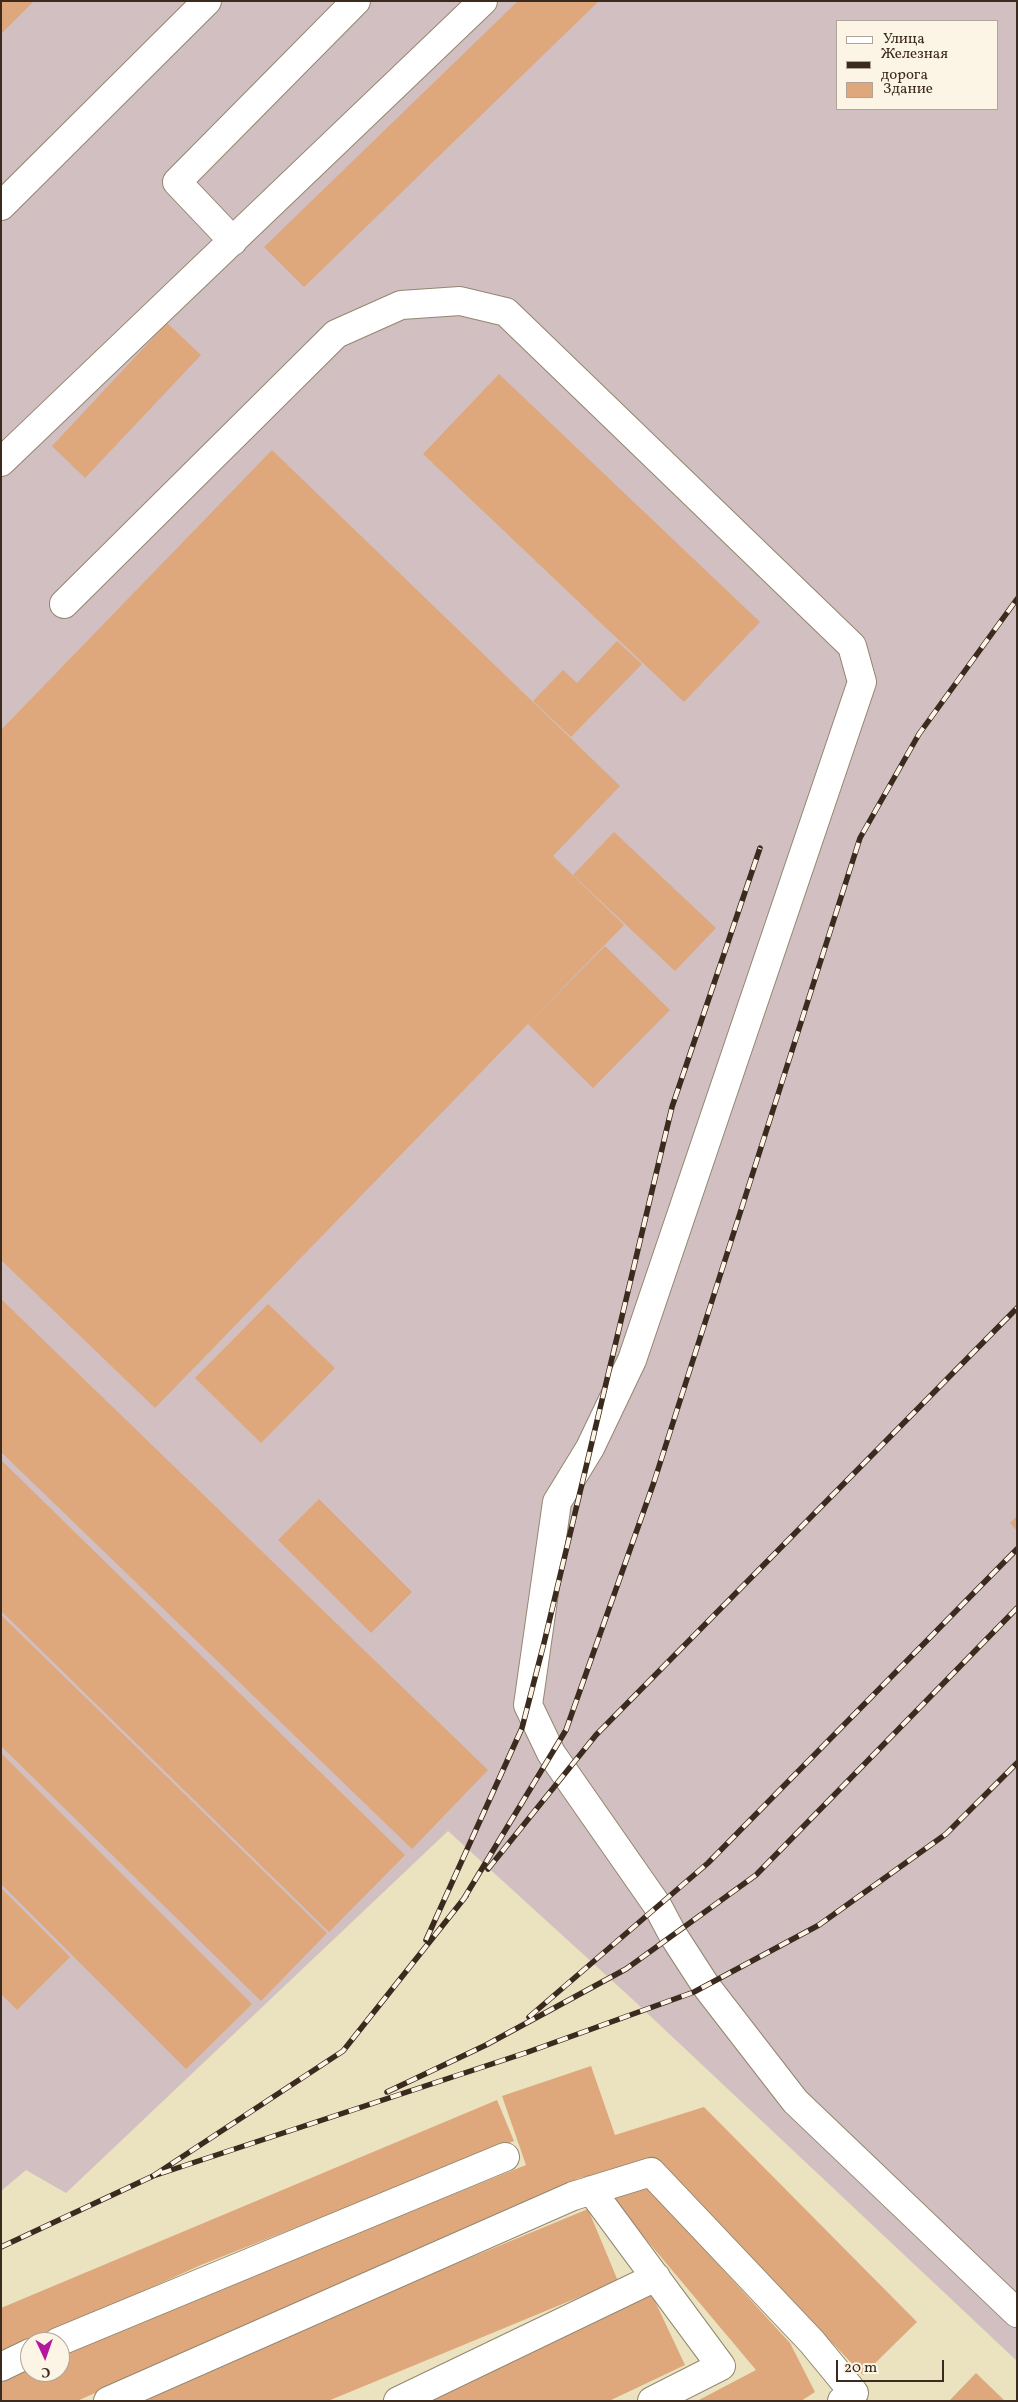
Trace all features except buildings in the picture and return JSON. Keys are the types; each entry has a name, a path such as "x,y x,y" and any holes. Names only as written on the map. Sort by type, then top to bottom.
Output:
{"lane":[{"path":"1,206 207,1"},
{"path":"233,241 176,182 356,1"},
{"path":"1,462 483,1"},
{"path":"64,604 336,334 401,305 460,300 506,312 852,646 862,682 632,1360 590,1448 558,1502 528,1705 551,1753 657,1905 673,1935 706,1986 795,2101 1017,2313"},
{"path":"70,2337 505,2157"},
{"path":"108,2401 573,2196 651,2172 812,2342 854,2393 842,2401"},
{"path":"591,2190 721,2366 652,2401"},
{"path":"398,2401 656,2277"},
{"path":"1,2368 20,2358"}],"shaded area":[{"path":"1,1 1017,1 1017,2361 630,1997 448,1831 66,2193 26,2170 1,2191"}],"railway":[{"path":"463,1900 566,1730 654,1482 860,838 919,734 1017,599"},
{"path":"426,1940 522,1728 672,1107 760,848"},
{"path":"488,1869 596,1735 1017,1308"},
{"path":"529,2017 708,1863 1017,1549"},
{"path":"387,2092 486,2045 626,1969 756,1875 1017,1608"},
{"path":"1,2247 153,2176 528,2052 694,1992 819,1925 946,1834 1017,1763"},
{"path":"153,2176 343,2051 466,1896"}]}
